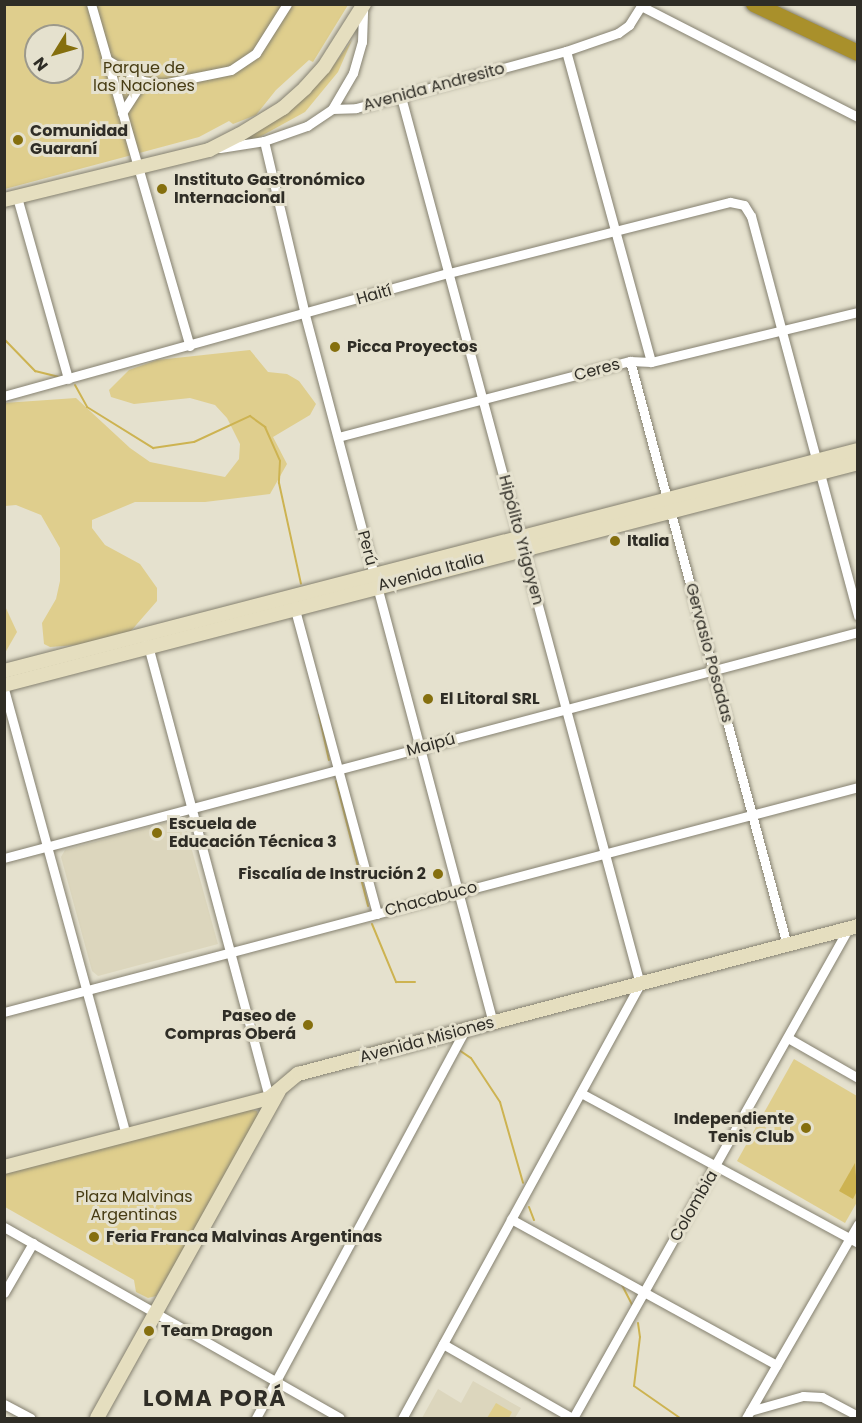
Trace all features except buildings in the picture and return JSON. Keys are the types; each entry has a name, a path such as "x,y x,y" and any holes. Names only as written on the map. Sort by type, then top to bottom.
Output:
{"highway":[{"path":"754,4 858,53"}],"main road":[{"path":"209,150 261,123 305,88 324,67 363,6"},
{"name":"Avenida Andresito","path":"11,199 209,150"},
{"name":"Avenida Italia","path":"4,671 146,640 293,602 818,466 858,450"},
{"name":"Avenida Italia","path":"818,466 858,463"},
{"name":"Avenida Italia","path":"4,687 146,640"},
{"name":"Avenida Misiones","path":"4,1167 273,1099 298,1074 853,928"},
{"path":"97,1419 273,1099"}],"street":[{"path":"91,4 190,346"},
{"path":"106,60 143,81 172,83 231,70 256,54 287,4"},
{"path":"642,5 858,117"},
{"name":"Avenida Andresito","path":"209,150 264,141 307,126 332,109 356,108 401,97 566,51 618,33 642,5"},
{"path":"332,109 353,73 362,42 363,6"},
{"path":"566,51 651,362"},
{"path":"122,113 143,81"},
{"name":"Hipólito Yrigoyen","path":"401,97 640,984"},
{"name":"Perú","path":"264,141 306,315 492,1023"},
{"path":"11,199 68,379"},
{"name":"Haití","path":"4,396 306,315 449,273 730,202 744,205 751,216 782,330"},
{"name":"Ceres","path":"338,437 630,361 651,362 858,312"},
{"path":"782,330 858,616"},
{"name":"Gervasio Posadas","path":"630,361 787,945"},
{"path":"293,602 376,914"},
{"name":"Maipú","path":"4,858 858,632"},
{"path":"146,640 230,952 273,1099"},
{"path":"4,687 126,1135"},
{"name":"Chacabuco","path":"4,1012 858,787"},
{"name":"Colombia","path":"573,1419 788,1038 853,928"},
{"path":"402,1419 640,984"},
{"path":"256,1419 465,1030"},
{"path":"788,1038 858,1078"},
{"path":"581,1092 853,1240"},
{"path":"511,1219 777,1365"},
{"path":"748,1415 853,1240 858,1224"},
{"path":"4,1227 340,1419"},
{"path":"4,1293 33,1243"},
{"path":"443,1344 573,1419"},
{"path":"748,1415 803,1396 822,1397 852,1416"},
{"path":"4,1404 30,1419"}],"shaded area":[{"path":"183,818 218,944 98,976 92,971 61,857 65,850"},
{"path":"855,1163 857,1191 853,1199 839,1191"},
{"path":"473,1381 521,1408 515,1418 422,1418 438,1389 461,1403"}],"green space":[{"name":"Parque de las Naciones","path":"5,5 348,5 313,62 309,60 276,90 256,115 233,124 229,121 199,137 5,189"},
{"path":"352,40 338,72 305,112 243,146 243,141 292,108 331,69"},
{"path":"250,350 268,372 287,374 299,381 316,404 310,415 273,437 287,464 270,494 205,502 135,502 92,520 92,528 105,545 140,564 157,588 157,601 130,632 90,644 50,647 44,644 42,623 56,599 60,581 60,548 41,515 16,505 5,506 4,403 76,398 130,448 150,462 225,477 239,459 240,444 227,418 215,405 190,398 134,404 111,397 109,390 129,370 157,360"},
{"path":"4,604 17,632 5,653 4,653"},
{"name":"Independiente Tenis Club","path":"794,1059 857,1096 857,1202 845,1223 737,1161"},
{"name":"Plaza Malvinas Argentinas","path":"248,1109 257,1111 260,1121 156,1296 148,1298 136,1292 134,1280 5,1207 5,1174"},
{"path":"496,1403 512,1412 509,1418 487,1418"}],"waterway":[{"path":"4,339 35,371 59,377"},
{"path":"75,385 87,407 153,448 194,442 250,416 265,427 280,461 279,483 301,584"},
{"path":"319,715 329,760"},
{"path":"336,781 368,906"},
{"path":"372,924 396,982 415,982"},
{"path":"459,1050 471,1058 500,1102 523,1183"},
{"path":"529,1207 534,1220"},
{"path":"622,1285 632,1305"},
{"path":"638,1323 640,1337 634,1386 680,1418"}],"place":[{"name":"Comunidad Guaraní","path":"18,140"},
{"name":"Instituto Gastronómico Internacional","path":"162,189"},
{"name":"Picca Proyectos","path":"335,347"},
{"name":"Italia","path":"615,541"},
{"name":"El Litoral SRL","path":"428,699"},
{"name":"Escuela de Educación Técnica 3","path":"157,833"},
{"name":"Fiscalía de Instrución 2","path":"438,874"},
{"name":"Paseo de Compras Oberá","path":"308,1025"},
{"name":"Independiente Tenis Club","path":"806,1128"},
{"name":"Feria Franca Malvinas Argentinas","path":"94,1237"},
{"name":"Team Dragon","path":"149,1331"}],"district":[{"name":"LOMA PORÁ","path":"215,1399"}]}
